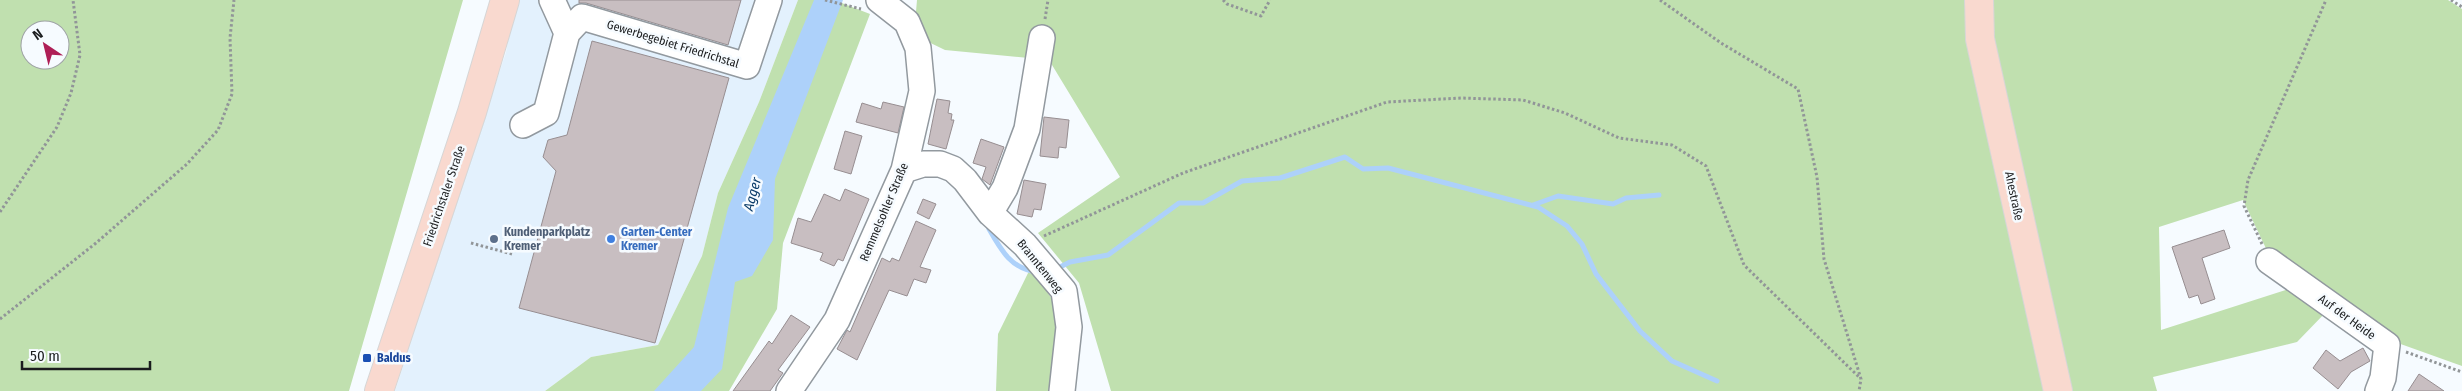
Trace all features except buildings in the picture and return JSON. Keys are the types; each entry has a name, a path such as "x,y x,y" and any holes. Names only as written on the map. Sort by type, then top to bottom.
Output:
{"main road":[{"name":"Friedrichstaler Straße","path":"379,391 472,112 505,0"},
{"name":"Ahestraße","path":"1979,0 1980,40 2058,391"}],"street":[{"path":"523,125 546,112 568,33 552,0"},
{"name":"Gewerbegebiet Friedrichstal","path":"568,33 582,17 747,66 769,0"},
{"name":"Remmelsohler Straße","path":"789,391 837,320 904,170 922,91 918,48 907,22 880,0"},
{"path":"990,213 1005,188 1027,128 1042,38"},
{"name":"Branntenweg","path":"904,170 923,164 940,164 953,169 965,180 990,213 1025,245 1064,291 1069,327 1062,391"},
{"name":"Auf der Heide","path":"2270,261 2387,345 2383,378 2378,391"}],"path":[{"path":"0,212 57,127 71,93 80,55 73,0"},
{"path":"0,320 96,243 180,170 218,130 232,94 230,38 234,0"},
{"path":"826,0 851,7"},
{"path":"1223,0 1227,4 1261,16 1270,0"},
{"path":"1660,0 1721,43 1798,89 1817,177 1824,259 1861,379 1859,391"},
{"path":"2270,261 2244,206 2248,180 2326,0"},
{"path":"2450,0 2462,7"},
{"path":"1025,245 1183,173 1387,102 1462,98 1523,100 1565,113 1619,138 1672,145 1706,166 1744,265 1861,379"},
{"path":"471,243 512,254"},
{"path":"2387,345 2462,372"}],"shaded area":[{"path":"516,0 798,0 759,102 718,193 702,256 658,345 591,357 545,391 395,391 506,52"}],"green space":[{"path":"0,0 463,0 349,391 0,391"},
{"path":"798,0 834,0 870,14 783,243 777,309 729,391 545,391 591,357 658,345 702,256 718,193 759,102"},
{"path":"917,0 2448,0 2462,9 2462,366 2395,342 2271,259 2243,200 2159,227 2161,330 2295,287 2328,310 2297,342 2153,377 2157,391 1111,391 1079,283 1038,233 1120,177 1049,60 945,50 914,35"},
{"path":"1031,267 1059,310 1049,391 996,391 998,334"}],"water":[{"name":"Agger","path":"814,0 843,0 775,179 773,240 752,276 735,282 722,369 701,391 654,391 694,347 728,208"}],"waterway":[{"path":"1060,267 1070,262 1108,255 1179,203 1203,203 1242,181 1280,178 1345,157 1363,169 1388,168 1538,207 1567,226 1582,244 1596,274 1640,331 1672,361 1717,381"},
{"path":"1533,205 1558,196 1613,204 1626,198 1659,195"},
{"path":"989,229 1003,251 1014,263 1020,267 1037,272"}],"place":[{"name":"Kundenparkplatz Kremer","path":"494,239"},
{"name":"Garten-Center Kremer","path":"611,239"},
{"name":"Baldus","path":"367,358"}]}
